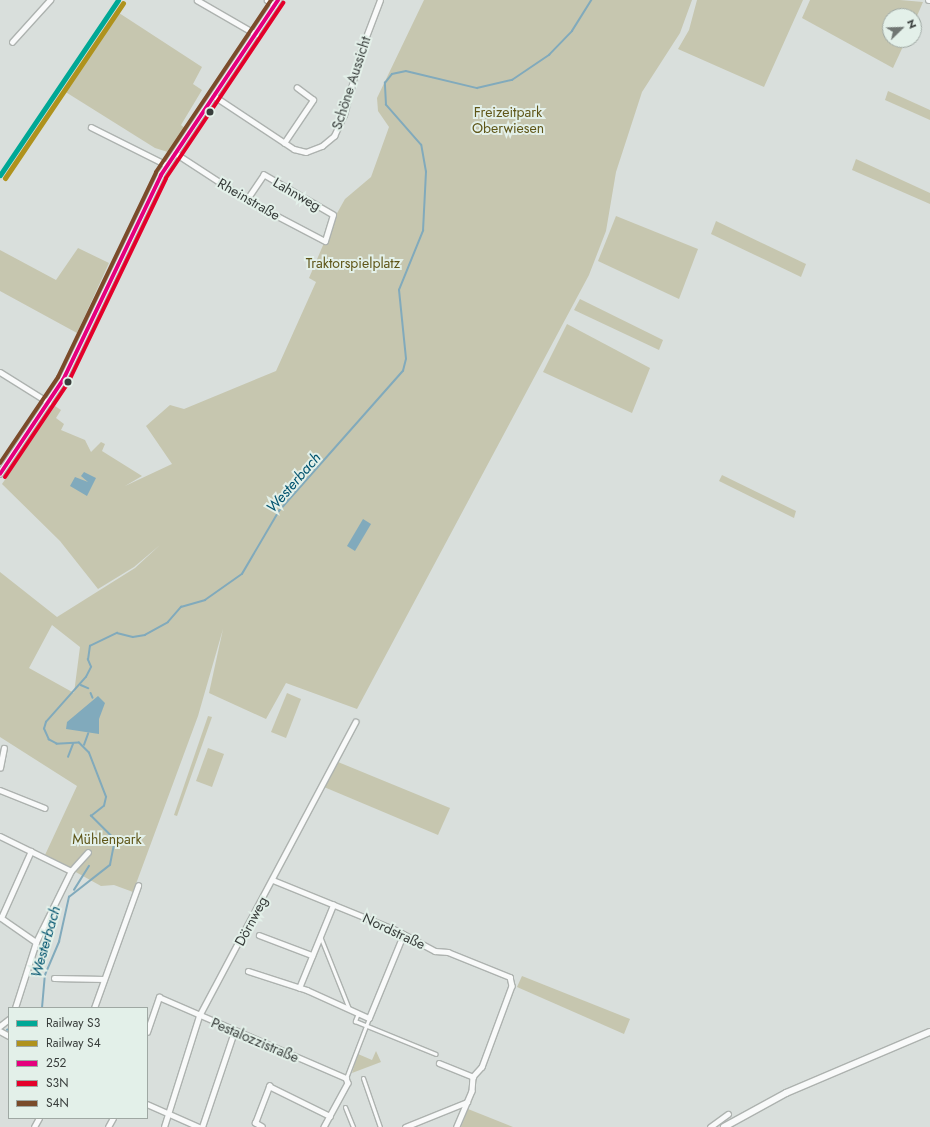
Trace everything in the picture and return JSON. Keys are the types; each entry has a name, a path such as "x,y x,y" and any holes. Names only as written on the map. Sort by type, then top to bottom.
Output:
{"main road":[{"path":"724,1127 786,1093 930,1032"}],"street":[{"path":"12,42 50,0"},
{"path":"197,0 256,34"},
{"path":"0,474 63,380 128,239 167,165 277,2 267,0"},
{"name":"Schöne Aussicht","path":"214,96 284,143 306,152 322,146 334,136 380,0"},
{"path":"284,143 313,100 297,88"},
{"path":"91,127 167,165"},
{"name":"Rheinstraße","path":"175,153 247,200 325,241"},
{"name":"Lahnweg","path":"247,200 264,175 333,215 325,241"},
{"path":"0,372 48,402"},
{"name":"Dörnweg","path":"164,1127 199,1016 273,880 355,722"},
{"path":"0,768 4,748"},
{"path":"0,790 45,808"},
{"path":"0,836 71,871"},
{"path":"31,851 1,918 36,942"},
{"path":"15,1007 36,942 71,871 88,852"},
{"name":"Nordstraße","path":"273,880 403,936 508,976 513,982 483,1064 473,1077"},
{"path":"94,1007 138,886"},
{"path":"299,988 333,905"},
{"path":"259,935 312,955"},
{"path":"320,936 349,1009"},
{"path":"324,1127 347,1081 369,1018 403,936"},
{"path":"248,971 299,988 369,1018"},
{"path":"54,978 104,979"},
{"name":"Pestalozzistraße","path":"148,1029 160,996 234,1032 347,1081"},
{"path":"358,1013 355,1021 436,1054"},
{"path":"0,1026 8,1020"},
{"path":"0,1031 7,1035"},
{"path":"148,1104 200,1127 234,1032"},
{"path":"439,1063 473,1077 467,1102 457,1127"},
{"path":"363,1078 380,1127"},
{"path":"262,1127 255,1123 269,1086 330,1116"},
{"path":"405,1127 467,1102"},
{"path":"345,1107 353,1127"},
{"path":"710,1127 728,1114"}],"green space":[{"name":"Freizeitpark Oberwiesen","path":"424,0 692,0 680,33 642,92 616,172 606,231 589,275 357,709 286,683 266,719 209,693 223,629 198,716 133,892 114,885 101,886 45,855 77,786 0,737 0,572 57,617 135,568 160,545 134,567 98,589 60,541 2,484 55,406 61,410 56,418 64,424 61,430 85,440 91,452 101,442 105,444 102,451 142,476 125,486 172,464 146,426 170,405 184,409 276,371 316,282 309,278 336,215 345,199 371,177 389,127 378,111 377,98","holes":["52,625 80,647 74,693 29,668"]},
{"path":"697,0 803,0 764,87 678,49 689,30"},
{"path":"810,0 900,0 923,2 920,8 882,8 882,48 902,48 893,68 802,18"},
{"path":"116,11 202,67 193,84 202,90 181,125 187,130 171,153 155,148 64,91"},
{"path":"888,91 930,110 930,120 885,100"},
{"path":"856,159 930,193 930,204 852,170"},
{"path":"616,216 698,249 679,299 598,261"},
{"path":"716,221 806,264 801,277 711,234"},
{"path":"78,248 109,263 77,333 0,291 0,250 56,280"},
{"path":"580,299 663,340 659,350 574,310"},
{"path":"567,324 650,368 632,413 543,372"},
{"path":"722,475 796,511 794,518 719,481"},
{"path":"287,693 301,699 286,738 271,732"},
{"path":"208,716 212,717 177,816 174,815"},
{"path":"208,748 224,754 212,787 196,781"},
{"path":"338,762 450,808 438,835 324,787"},
{"path":"522,976 630,1019 624,1034 517,987"},
{"path":"376,1051 381,1062 352,1073 358,1054 372,1060"},
{"path":"468,1109 513,1127 461,1127"}],"water":[{"path":"84,472 96,478 87,496 70,486 75,477 88,482 81,476"},
{"path":"363,519 371,524 355,551 347,546"},
{"path":"98,696 105,703 99,719 99,734 66,729 67,722"}],"waterway":[{"name":"Westerbach","path":"42,1007 45,975 59,942 69,897 110,865 114,845 113,838 91,816 104,806 106,797 89,753 79,743 57,744 49,740 44,729 46,722 86,677 91,667 88,660 90,646 117,633 133,637 145,635 168,622 181,607 205,600 242,574 279,511 403,371 406,359 399,290 423,231 426,172 421,145 386,105 385,83 392,74 406,71 477,88 512,80 549,55 572,31 591,0"},
{"path":"81,685 88,688"},
{"path":"91,693 93,698"},
{"path":"84,745 88,734"},
{"path":"68,757 73,744"},
{"path":"74,890 89,866"}],"rail line":[{"name":"S3","path":"0,175 118,0"},
{"name":"S4","path":"5,178 123,3"}],"transit line":[{"name":"S4N","path":"0,463 58,377 156,172 271,0"},
{"name":"252","path":"0,474 63,380 161,175 278,0"},
{"name":"S3N","path":"5,477 68,383 166,178 283,3"}],"park label":[{"name":"Traktorspielplatz","path":"353,263"},
{"name":"Mühlenpark","path":"107,839"}]}
